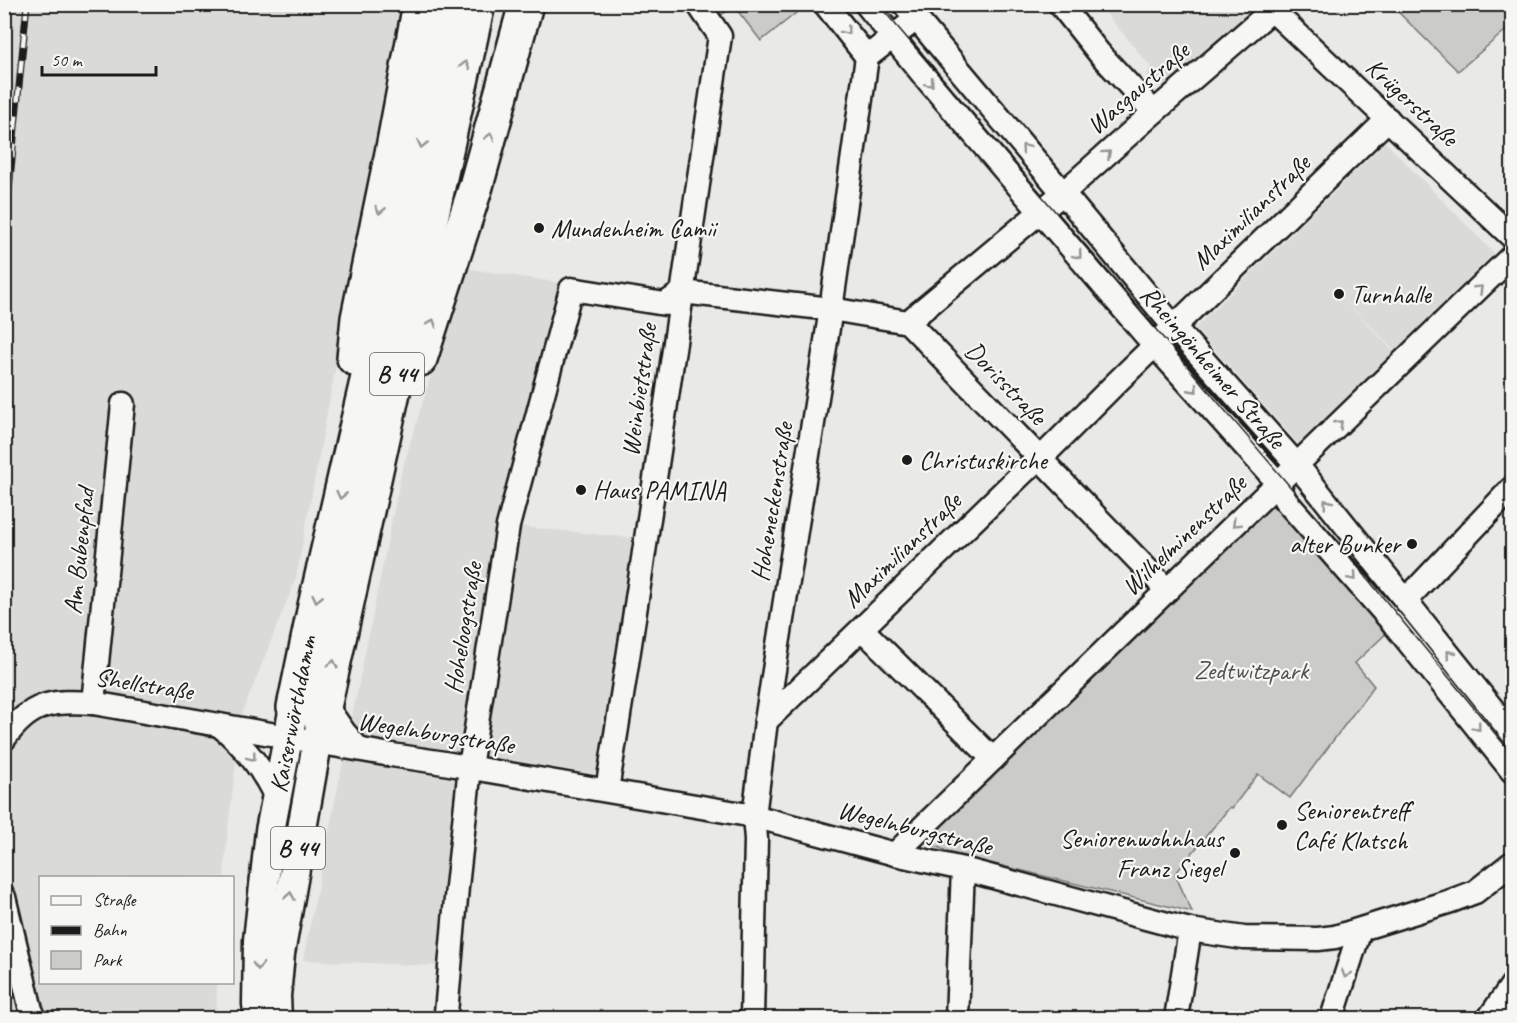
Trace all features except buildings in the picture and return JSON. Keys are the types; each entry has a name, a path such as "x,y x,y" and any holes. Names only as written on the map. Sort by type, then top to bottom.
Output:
{"highway":[{"path":"351,450 352,380 358,318 420,4"},
{"name":"B 44","path":"351,450 453,4"},
{"name":"B 44","path":"364,523 478,4"},
{"path":"364,523 476,186 526,4"},
{"name":"Kaiserwörthdamm","path":"309,722 315,606 351,450"},
{"name":"Kaiserwörthdamm","path":"309,722 364,523"}],"main road":[{"name":"Kaiserwörthdamm","path":"259,1018 257,1004 258,940 270,831 276,797 309,722"},
{"name":"Kaiserwörthdamm","path":"277,1018 276,996 280,954 309,722"}],"street":[{"name":"Weinbietstraße","path":"607,790 648,531 720,36 698,4"},
{"path":"825,4 867,57 893,38 910,12"},
{"name":"Rheingönheimer Straße","path":"866,4 925,77 1155,345 1278,483 1285,500 1394,624 1512,771"},
{"path":"1060,4 1099,52 1154,112"},
{"name":"Wasgaustraße","path":"908,322 1063,193 1276,7"},
{"name":"Krügerstraße","path":"1276,7 1388,119 1512,237"},
{"name":"Rheingönheimer Straße","path":"910,12 1174,327 1297,465 1511,726"},
{"name":"Hoheneckenstraße","path":"752,1018 756,839 754,816 766,721 831,309 867,57"},
{"name":"Maximilianstraße","path":"766,721 1030,466 1040,459 1388,119"},
{"name":"Wilhelminenstraße","path":"895,854 1512,256"},
{"name":"Hoheloogstraße","path":"447,1018 457,887 471,767 508,526 571,289 665,304 682,292"},
{"path":"682,292 831,309 908,322"},
{"name":"Dorisstraße","path":"908,322 1167,590"},
{"name":"Am Bubenpfad","path":"93,703 123,404"},
{"path":"1406,600 1512,488"},
{"path":"862,629 993,759"},
{"name":"Shellstraße","path":"4,739 23,717 42,706 55,703 93,703 219,725 309,722"},
{"path":"309,722 335,720 359,749"},
{"name":"Wegelnburgstraße","path":"309,722 359,749 754,816 1190,930 1244,938 1318,939 1360,930 1474,892 1512,862"},
{"path":"219,725 253,757 276,797"},
{"path":"957,1018 963,869"},
{"path":"4,897 35,1018"},
{"path":"1176,1018 1190,930"},
{"path":"1332,1018 1360,930"},
{"path":"1489,1018 1512,985"}],"shaded area":[{"path":"5,5 402,5 296,578 242,714 224,876 39,876 39,984 217,984 216,1018 5,1018"},
{"path":"1099,5 1257,5 1165,84 1157,87 1149,83 1147,75 1151,67"},
{"path":"1385,142 1494,253 1395,351 1326,281 1394,352 1298,444 1195,328"},
{"path":"464,268 567,284 504,525 633,538 598,774 459,753 436,966 303,960 402,470"}],"green space":[{"path":"711,5 806,5 761,41 734,6 721,15"},
{"path":"1391,5 1512,5 1512,25 1458,71"},
{"name":"Zedtwitzpark","path":"1271,504 1392,628 1355,663 1374,686 1290,798 1258,774 1175,874 1192,912 953,854 935,846 934,833"}],"tram line":[{"path":"878,4 1334,538 1512,754"}],"railway":[{"path":"4,241 27,4"}],"place":[{"name":"Mundenheim Camii","path":"539,228"},
{"name":"Turnhalle","path":"1339,294"},
{"name":"Christuskirche","path":"907,460"},
{"name":"Haus PAMINA","path":"581,490"},
{"name":"alter Bunker","path":"1412,544"},
{"name":"Seniorentreff Café Klatsch","path":"1282,825"},
{"name":"Seniorenwohnhaus Franz Siegel","path":"1235,853"}]}
